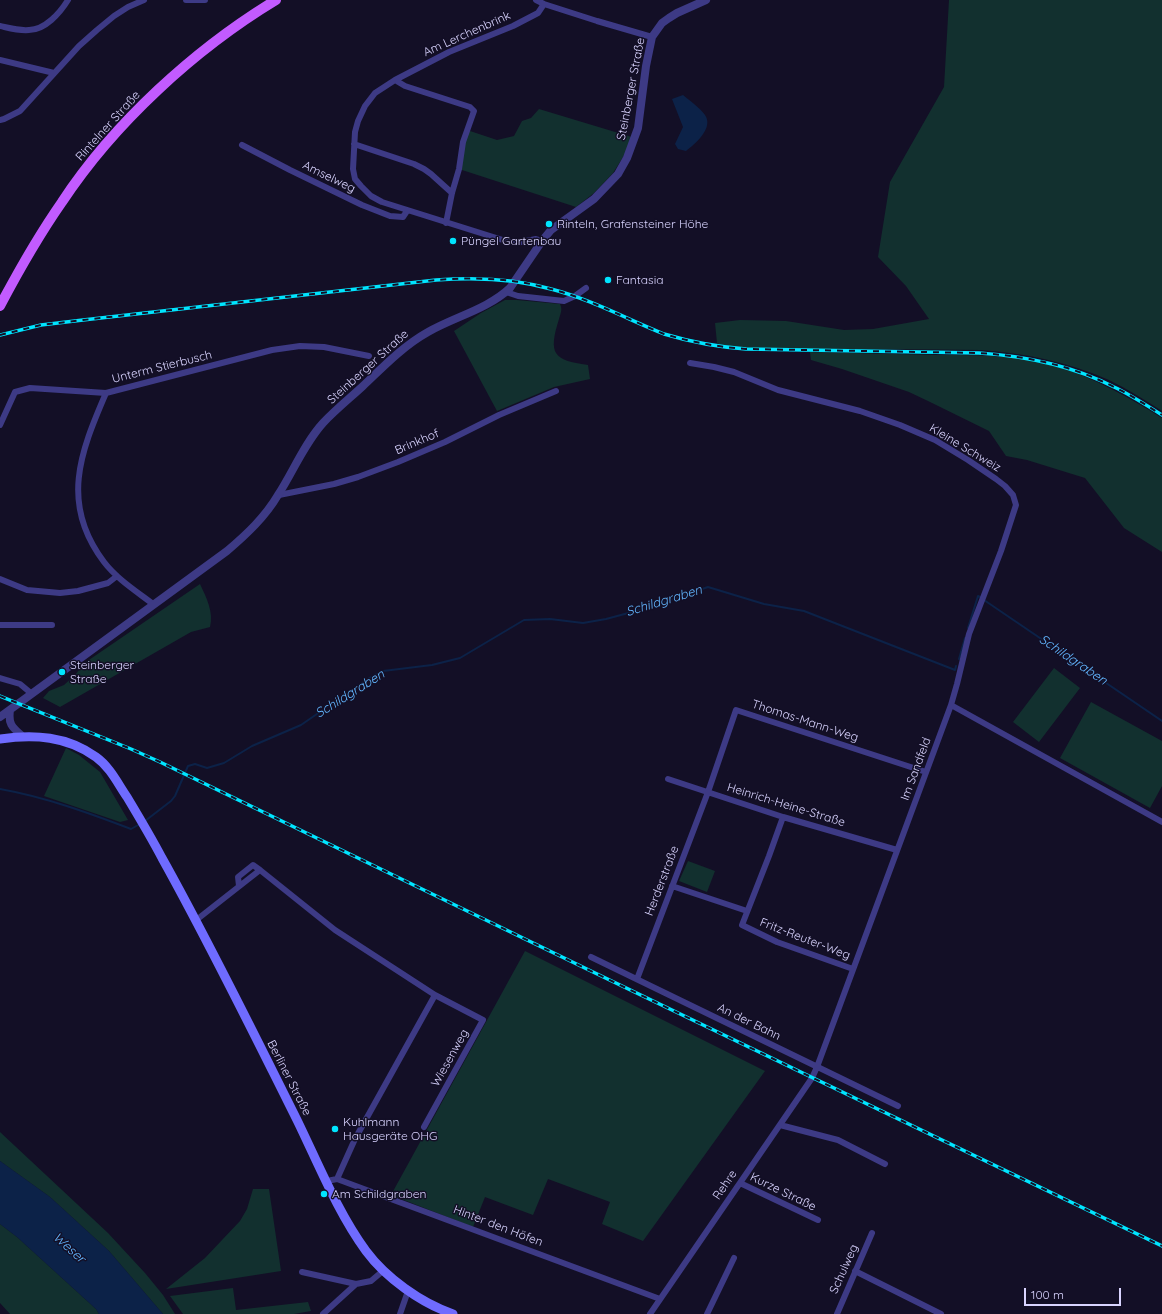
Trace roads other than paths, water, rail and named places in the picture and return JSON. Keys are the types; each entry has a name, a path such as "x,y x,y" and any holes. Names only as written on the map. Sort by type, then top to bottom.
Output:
{"main road":[{"name":"Rintelner Straße","path":"0,306 35,244 62,201 109,141 162,86 241,23 276,0"},
{"name":"Berliner Straße","path":"0,739 22,736 43,737 71,743 99,759 115,778 169,870 279,1084 348,1223 367,1252 384,1270 408,1291 448,1313"}],"street":[{"path":"0,26 18,30 30,30 44,26 55,16 68,0"},
{"path":"0,120 20,111 79,46 114,16 128,7 144,0"},
{"path":"186,0 205,0"},
{"path":"536,0 597,21 652,36"},
{"name":"Steinberger Straße","path":"0,726 5,713 152,604 228,551 241,539 258,522 279,495 309,443 322,424 403,349 429,331 480,307 506,292 510,288 542,241 552,230 579,212 602,192 618,174 627,158 638,128 646,66 652,36 662,23 669,18 706,0"},
{"name":"Am Lerchenbrink","path":"542,241 536,239 516,243 506,241 382,202 371,196 361,186 355,179 353,170 355,132 358,121 365,106 375,93 395,80 449,52 513,26 538,13 544,4"},
{"path":"0,60 54,73"},
{"path":"395,80 405,86 470,107 474,110 463,142 459,169 446,223"},
{"path":"354,144 414,164 424,169 452,193"},
{"name":"Amselweg","path":"242,145 362,205 390,216 403,217 407,211"},
{"path":"506,292 518,296 564,301 575,296 586,288"},
{"name":"Unterm Stierbusch","path":"152,604 117,576 105,563 91,540 78,503 78,483 81,460 106,392 272,350 300,346 324,347 369,356"},
{"name":"Kleine Schweiz","path":"690,363 734,372 778,390 860,411 900,425 935,440 968,460 1005,486 1012,495 1016,505 1001,551 969,634 951,704"},
{"path":"0,425 15,392 30,388 106,392"},
{"name":"Brinkhof","path":"279,495 334,484 398,462 445,442 499,415 556,391"},
{"path":"0,579 27,590 60,593 78,591 108,583 117,576"},
{"path":"0,625 52,625"},
{"path":"0,678 20,684 32,694"},
{"path":"951,704 1162,822"},
{"name":"Im Sandfeld","path":"817,1067 951,704"},
{"name":"Thomas-Mann-Weg","path":"708,792 736,710 926,772"},
{"path":"5,713 9,718 13,729 22,736"},
{"name":"Heinrich-Heine-Straße","path":"668,779 783,818 897,850"},
{"name":"Herderstraße","path":"637,979 708,792"},
{"name":"Fritz-Reuter-Weg","path":"783,818 742,925 777,942 853,969"},
{"path":"195,921 260,870 335,930 435,995 355,1139 337,1178 327,1181"},
{"name":"Fritz-Reuter-Weg","path":"672,886 747,911"},
{"name":"An der Bahn","path":"591,957 898,1106"},
{"name":"Wiesenweg","path":"424,1126 483,1020 435,995"},
{"name":"Rehre","path":"650,1314 804,1090 817,1067"},
{"path":"780,1125 838,1140 885,1164"},
{"name":"Hinter den Höfen","path":"337,1178 660,1299"},
{"name":"Kurze Straße","path":"740,1183 818,1220"},
{"name":"Schulweg","path":"837,1314 872,1233"},
{"path":"707,1314 734,1258"},
{"path":"302,1272 356,1284 371,1281 384,1270"},
{"path":"855,1271 932,1312 941,1314"},
{"path":"323,1314 356,1284"},
{"path":"400,1314 408,1291"}],"water":[{"path":"683,95 700,109 707,120 707,125 702,135 686,151 678,149 675,144 683,127 672,99"},
{"name":"Weser","path":"0,1161 50,1197 109,1251 163,1314 99,1314 96,1309 17,1237 0,1224"}],"waterway":[{"name":"Schildgraben","path":"145,821 171,801 175,796 188,766 195,764 207,768 224,763 252,746 301,725 366,680 383,671 432,665 460,658 524,620 550,619 583,623 606,619 647,608 708,587 764,604 804,611 955,670 956,666"},
{"name":"Schildgraben","path":"968,628 978,596 980,597"},
{"name":"Schildgraben","path":"984,600 1162,721"},
{"name":"Schildgraben","path":"959,659 965,638"},
{"name":"Schildgraben","path":"0,789 17,792 83,811 131,829 140,824"}],"railway":[{"path":"0,335 41,325 436,280 494,279 537,285 566,293 664,334 694,342 746,349 979,353 1031,359 1065,367 1098,379 1126,393 1162,415"},
{"path":"0,696 160,762 1162,1246"}],"place":[{"name":"Rinteln, Grafensteiner Höhe","path":"549,224"},
{"name":"Püngel Gartenbau","path":"453,241"},
{"name":"Fantasia","path":"608,280"},
{"name":"Steinberger Straße","path":"62,672"},
{"name":"Kuhlmann Hausgeräte OHG","path":"335,1129"},
{"name":"Am Schildgraben","path":"324,1194"}]}
